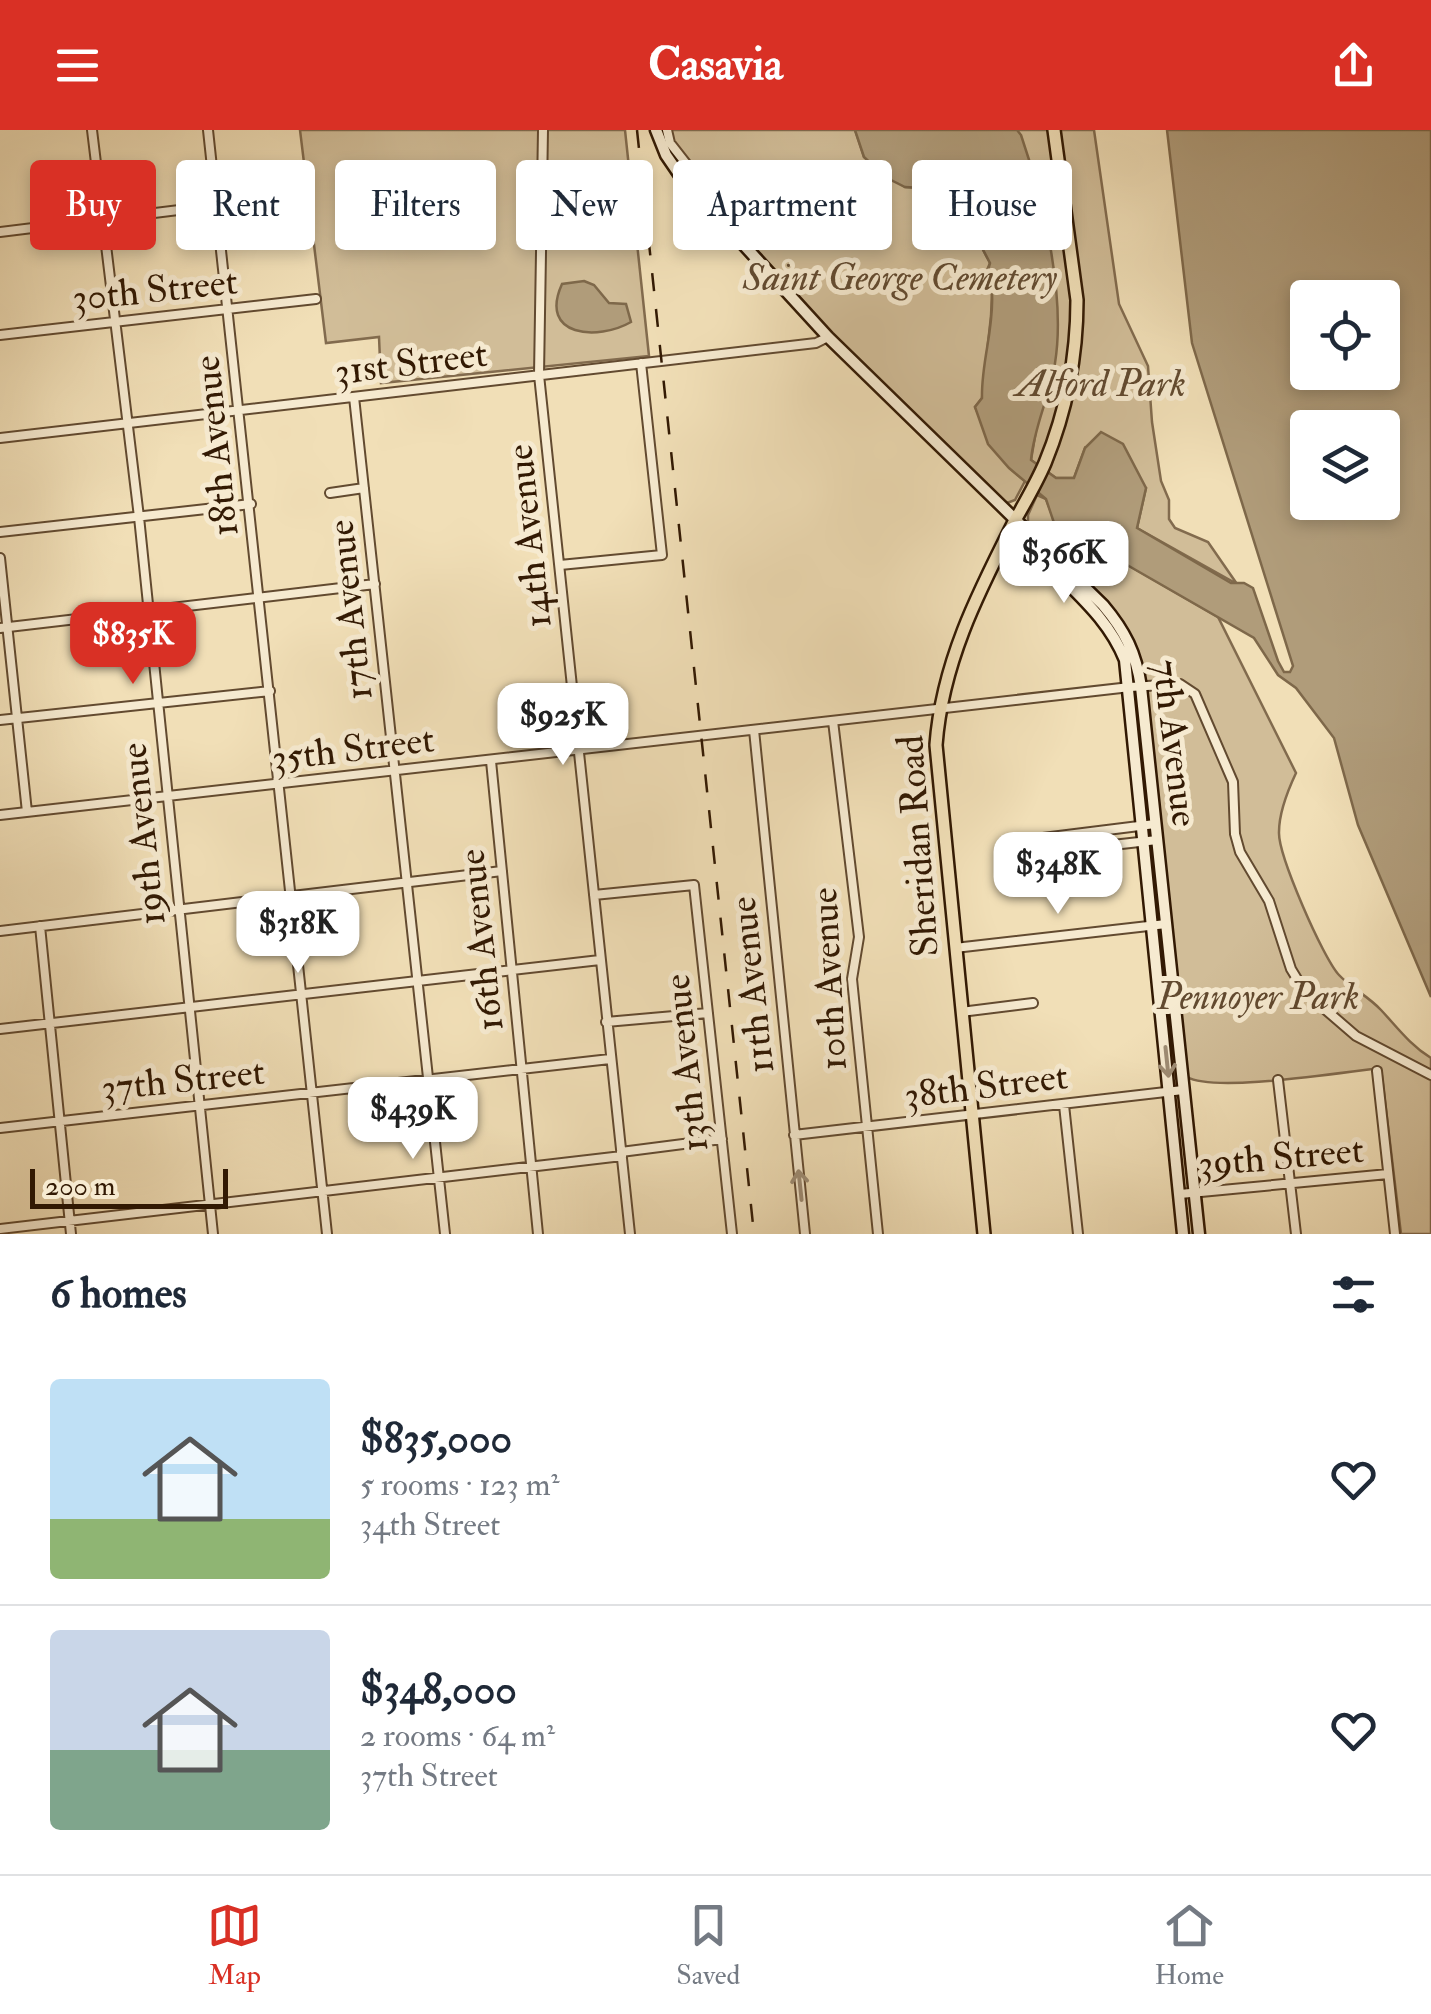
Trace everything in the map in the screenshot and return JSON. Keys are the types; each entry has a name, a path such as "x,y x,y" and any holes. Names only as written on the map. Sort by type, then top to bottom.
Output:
{"main road":[{"name":"Sheridan Road","path":"984,1234 937,775 939,709 952,658 968,618 1045,463 1068,389 1077,326 1075,278 1054,130"}],"street":[{"name":"19th Avenue","path":"92,130 95,160"},
{"name":"18th Avenue","path":"208,130 212,160"},
{"name":"14th Avenue","path":"543,130 539,375 630,1234"},
{"path":"656,130 679,174 828,337 1015,522"},
{"path":"666,130 683,160"},
{"path":"0,232 30,228"},
{"name":"19th Avenue","path":"106,250 138,517 212,1234"},
{"name":"18th Avenue","path":"222,250 327,1234"},
{"name":"30th Street","path":"0,335 316,299"},
{"name":"31st Street","path":"0,438 816,343 828,337"},
{"path":"560,564 662,555 642,363"},
{"name":"17th Avenue","path":"354,397 445,1234"},
{"path":"330,492 364,488"},
{"path":"0,532 250,504"},
{"name":"7th Avenue","path":"1015,522 1044,546 1123,628 1134,648 1149,825 1166,924 1199,1234"},
{"path":"0,558 3,627 27,812"},
{"path":"3,627 374,584"},
{"name":"35th Street","path":"0,816 1180,684 1195,694 1234,782 1235,834 1240,852 1270,902 1291,969 1304,992 1356,1036 1431,1076"},
{"path":"0,720 270,691"},
{"name":"10th Avenue","path":"834,721 859,937 852,979 878,1234"},
{"name":"11th Avenue","path":"754,730 806,1234"},
{"name":"16th Avenue","path":"491,760 538,1234"},
{"path":"1149,825 1011,842 1005,851 1014,856 1151,840"},
{"name":"7th Avenue","path":"1151,840 1152,925 1183,1234"},
{"path":"0,930 502,871"},
{"name":"13th Avenue","path":"594,894 694,885 732,1234"},
{"path":"955,948 1166,924"},
{"path":"40,926 71,1234"},
{"path":"0,1028 600,960"},
{"path":"961,1012 1033,1004"},
{"path":"606,1022 708,1013"},
{"name":"37th Street","path":"0,1128 610,1059"},
{"path":"1377,1071 1395,1234"},
{"path":"1278,1080 1296,1234"},
{"name":"38th Street","path":"794,1135 1183,1090"},
{"path":"1064,1104 1078,1234"},
{"path":"0,1230 532,1167 722,1139"},
{"name":"39th Street","path":"1180,1194 1388,1174"}],"green space":[{"path":"300,130 625,130 628,160 516,160 516,250 638,250 649,356 381,383 379,337 326,343 315,250 315,160 304,160"},
{"name":"Saint George Cemetery","path":"665,130 855,130 868,160 677,160 667,149"},
{"name":"Alford Park","path":"1017,130 1094,130 1119,304 1148,366 1152,422 1161,481 1169,500 1169,519 1175,528 1208,542 1237,584 1137,528 1146,488 1085,448 1074,478 1056,478 1031,460 1039,413 1038,250 1072,250 1072,160 1029,160"},
{"name":"Saint George Cemetery","path":"892,177 912,187 912,250 983,250 990,263 987,270 992,292 991,316 982,398 975,407 1000,456 1025,481 1015,500 1007,503 976,478 831,334 757,250 892,250"},
{"name":"Pennoyer Park","path":"1037,495 1046,499 1055,523 1218,617 1296,773 1282,809 1279,832 1293,883 1313,928 1339,975 1431,1058 1431,1234 1401,1234 1381,1068 1251,1082 1224,1083 1187,1077 1143,669 1123,625 1110,607 1028,523"}],"shaded area":[{"path":"855,130 1017,130 1029,160 912,160 912,187 892,180 892,160 867,160"},
{"path":"1167,130 1431,130 1431,997 1358,825 1334,738 1296,688 1278,675 1254,638 1054,523 1046,499 988,444 975,407 982,398 991,320 990,263 983,250 1050,250 1058,336 1050,387 1031,460 1056,478 1074,478 1085,448 1101,432 1123,444 1146,488 1137,528 1231,583 1253,588 1278,661 1284,672 1290,672 1293,666 1192,343"},
{"path":"584,281 594,285 609,303 626,304 631,322 603,332 575,330 565,324 558,315 557,302 562,284"}],"railway":[{"path":"637,130 754,1234"}]}
